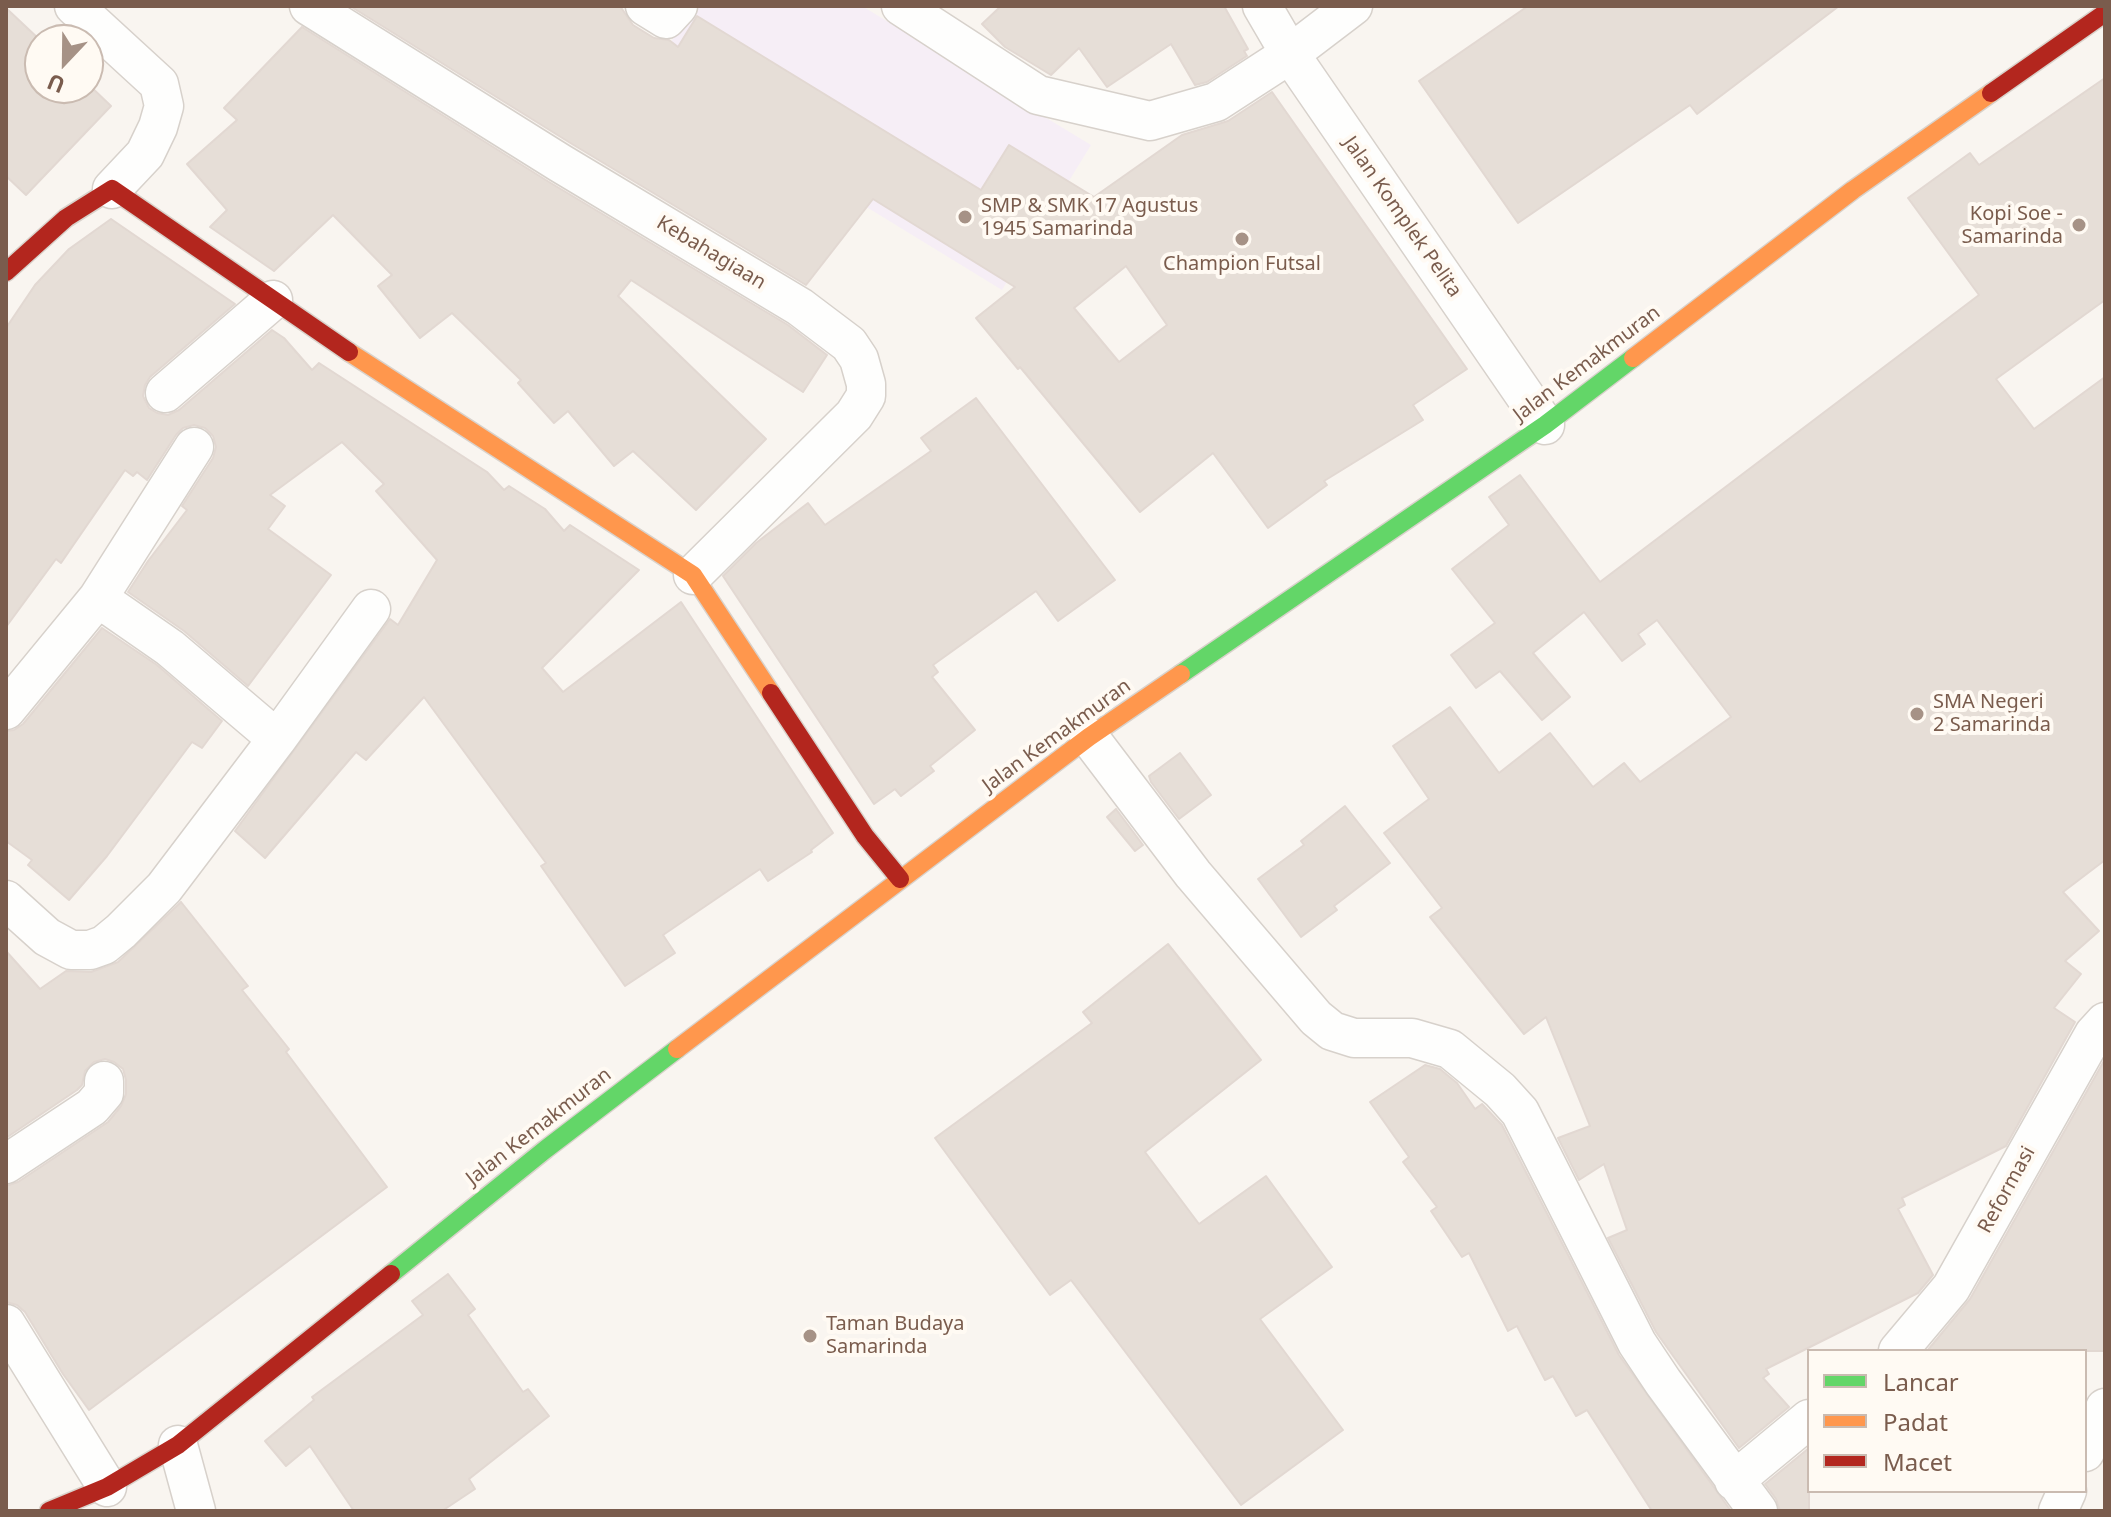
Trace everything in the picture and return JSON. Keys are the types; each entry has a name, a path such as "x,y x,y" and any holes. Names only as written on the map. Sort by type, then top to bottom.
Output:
{"street":[{"path":"8,266 66,218 112,189 145,154 164,106 159,84 74,6"},
{"name":"Kebahagiaan","path":"309,6 546,155 800,307 849,344 864,372 866,396 854,415 693,575"},
{"path":"901,6 1038,95 1150,121 1216,102 1290,54 1353,6"},
{"name":"Jalan Komplek Pelita","path":"1262,6 1290,54 1545,425"},
{"name":"Jalan Kemakmuran","path":"49,1511 107,1487 178,1445 546,1149 1089,737 1545,425 1853,190 2105,13"},
{"path":"112,189 359,359 693,575 865,836 900,879"},
{"path":"165,393 273,300"},
{"path":"6,710 98,598 194,447"},
{"path":"98,598 170,648 277,739"},
{"path":"6,900 47,937 71,950 90,950 104,945 164,888 371,609"},
{"path":"1089,737 1193,874 1316,1018 1332,1031 1354,1038 1412,1038 1450,1049 1500,1090 1520,1112 1637,1343 1758,1511"},
{"name":"Reformasi","path":"1900,1349 1951,1288 2094,1034 2105,1022"},
{"path":"6,1164 92,1107 104,1093 104,1081"},
{"path":"6,1324 107,1487"},
{"path":"2087,1448 2105,1408"},
{"path":"1734,1481 1807,1421"},
{"path":"178,1445 196,1511"}],"shaded area":[{"name":"SMP & SMK 17 Agustus 1945 Samarinda","path":"693,6 862,6 1091,145 1002,290 651,75"}],"building":[{"path":"350,6 620,6 633,25 654,38 669,40 678,47 697,16 981,190 1009,145 1094,197 1182,135 1228,121 1272,92 1467,369 1413,405 1423,420 1324,481 1327,485 1268,528 1213,453 1140,512 976,318 1015,287 873,199 806,285","holes":["1126,266 1167,325 1119,362 1074,308"]},
{"path":"1001,6 1224,6 1248,49 1244,51 1247,56 1207,82 1195,85 1171,44 1107,87 1079,48 1051,75 1005,47 982,24"},
{"path":"1528,6 1839,6 1697,114 1690,105 1518,223 1419,81"},
{"path":"6,8 24,25 24,104 104,104 104,99 111,106 26,195 6,176"},
{"path":"302,27 549,182 788,325 827,355 803,392 631,280 618,296 766,439 696,510 633,451 614,466 568,411 554,423 518,383 521,380 452,313 420,338 378,286 392,275 333,215 274,271 210,227 227,210 187,164 237,120 224,108"},
{"path":"2105,78 2105,300 1996,379 2034,429 2105,377 2105,860 2063,892 2099,931 2065,961 2081,974 2054,1008 2075,1022 2006,1146 1902,1198 1905,1205 1898,1209 1933,1275 1918,1293 1766,1369 1769,1374 1763,1378 1789,1407 1739,1448 1656,1332 1608,1238 1627,1230 1604,1164 1579,1180 1558,1138 1590,1126 1546,1017 1524,1034 1430,917 1442,908 1384,833 1429,799 1393,746 1450,707 1499,773 1550,733 1593,787 1624,763 1640,782 1731,717 1657,620 1638,634 1645,644 1622,661 1584,612 1533,653 1570,697 1542,720 1500,671 1476,688 1451,655 1495,623 1452,569 1509,525 1489,497 1520,475 1600,582 1979,295 1908,198 1970,153 1979,165"},
{"path":"111,219 235,304 150,377 143,396 149,408 168,415 179,410 272,330 284,338 312,370 319,363 487,472 504,490 509,486 545,509 564,531 570,525 639,570 542,668 563,692 681,602 833,833 812,852 768,881 760,869 663,935 675,953 625,986 541,866 546,863 424,697 366,760 356,752 265,858 235,831 390,619 398,625 437,560 376,491 384,484 342,442 270,495 285,506 268,529 331,575 248,686 184,631 128,592 187,510 182,506 213,458 216,447 213,436 205,428 194,425 183,428 176,435 147,480 137,472 133,476 125,470 61,563 56,559 6,627 6,328 35,285 69,249"},
{"path":"976,398 1115,580 1058,621 1036,591 933,665 938,672 932,677 975,730 930,766 934,771 901,796 895,789 874,804 723,576 756,543 808,503 825,525 931,451 921,438"},
{"path":"102,628 157,665 222,721 202,748 192,742 107,856 69,900 28,865 32,860 6,841 6,731 23,724"},
{"path":"1180,753 1211,795 1179,819 1149,776"},
{"path":"1345,806 1390,863 1334,906 1337,910 1301,937 1258,879 1304,845 1301,841"},
{"path":"1116,809 1143,845 1135,851 1107,817"},
{"path":"181,902 248,986 242,990 289,1049 286,1052 387,1187 89,1410 25,1312 17,1305 6,1302 6,1186 18,1182 108,1122 121,1106 126,1094 126,1080 123,1069 114,1062 105,1059 94,1062 85,1071 82,1085 77,1090 6,1138 6,951 40,989 66,971 91,972 118,962"},
{"path":"1168,944 1261,1060 1145,1152 1199,1224 1266,1176 1332,1267 1260,1319 1343,1430 1241,1505 1071,1280 1050,1295 935,1138 1092,1023 1083,1012"},
{"path":"2105,1059 2105,1351 1929,1349 1970,1299"},
{"path":"1425,1065 1440,1069 1457,1083 1475,1109 1482,1104 1502,1125 1619,1355 1731,1511 1652,1511 1587,1410 1576,1416 1553,1376 1545,1380 1517,1326 1508,1331 1469,1253 1462,1257 1431,1211 1437,1207 1403,1162 1409,1157 1370,1102"},
{"path":"448,1274 475,1309 468,1315 523,1392 528,1389 549,1416 469,1479 475,1489 442,1511 354,1511 310,1446 286,1466 265,1441 314,1400 312,1397 423,1315 412,1301"},
{"path":"1807,1450 1809,1511 1780,1511 1765,1484"}],"traffic: fast":[{"path":"1181,674 1545,425 1633,358"},
{"path":"391,1274 546,1149 677,1049"}],"traffic: slow":[{"path":"1633,358 1853,190 1991,93"},
{"path":"349,352 693,575 771,693"},
{"path":"677,1049 1089,737 1181,674"}],"traffic: jam":[{"path":"1991,93 2105,13"},
{"path":"6,272 66,218 112,189 349,352"},
{"path":"771,693 865,836 900,879"},
{"path":"49,1511 107,1487 178,1445 391,1274"}],"place":[{"name":"SMP & SMK 17 Agustus 1945 Samarinda","path":"965,217"},
{"name":"Kopi Soe - Samarinda","path":"2079,225"},
{"name":"Champion Futsal","path":"1242,239"},
{"name":"SMA Negeri 2 Samarinda","path":"1917,714"},
{"name":"Taman Budaya Samarinda","path":"810,1336"}]}
